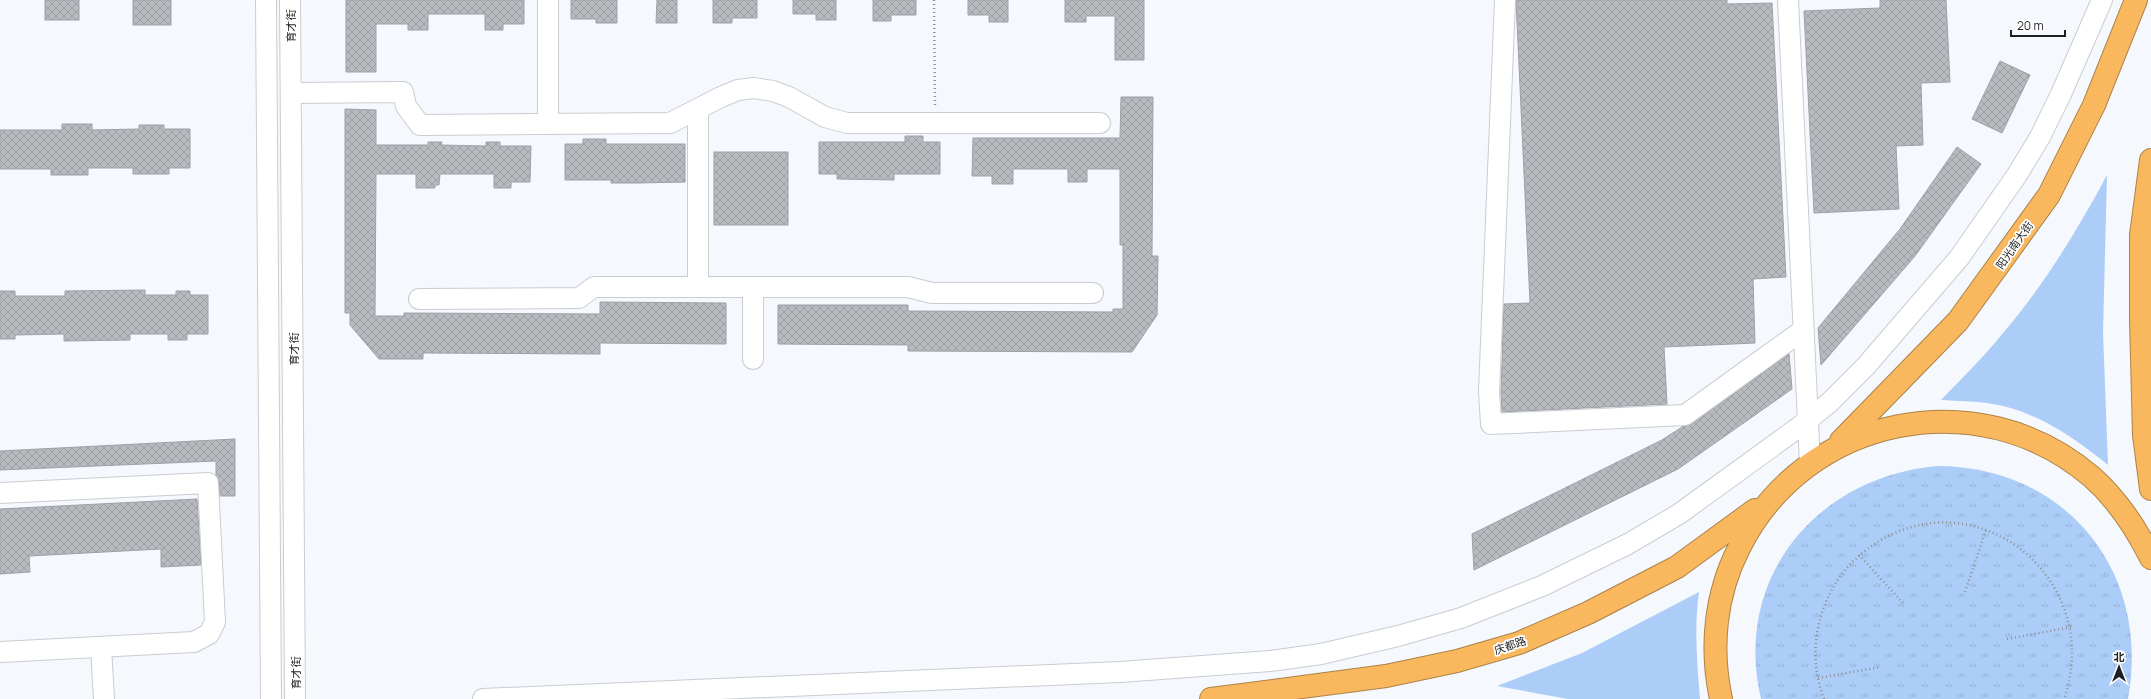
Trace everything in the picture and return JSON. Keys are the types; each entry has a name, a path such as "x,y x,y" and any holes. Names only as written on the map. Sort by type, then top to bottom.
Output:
{"highway":[{"name":"阳光南大街","path":"1832,449 1958,321 2049,195 2094,105 2136,0"},
{"path":"2151,160 2141,235 2141,320 2144,435 2151,489"},
{"path":"1721,699 1716,664 1715,638 1719,607 1724,582 1744,536 1773,496 1810,464 1832,449 1855,438 1879,430 1929,421 1979,424 2027,437 2067,458 2092,477 2126,515 2151,558"},
{"name":"庆都路","path":"1211,699 1386,676 1457,661 1519,643 1588,613 1677,567 1707,547 1773,496"}],"street":[{"path":"266,0 271,699"},
{"name":"育才街","path":"290,0 295,699"},
{"path":"548,0 548,124"},
{"path":"1505,0 1489,392 1491,424 1685,415 1803,330"},
{"path":"1788,0 1810,464"},
{"path":"483,699 1120,672 1248,663 1321,654 1461,618 1542,586 1634,541 1679,514 1829,403 1866,366 1904,324 1959,258 1989,217 2040,137 2061,94 2102,0"},
{"path":"291,93 403,92 406,106 420,125 670,123 738,90 754,88 773,91 790,97 825,117 847,123 1100,123"},
{"path":"698,110 698,287"},
{"path":"419,299 579,298 594,287 908,287 932,293 1093,293"},
{"path":"753,287 753,359"},
{"path":"0,493 208,483 215,622 209,634 194,642 0,652"},
{"path":"101,647 104,699"}],"path":[{"path":"934,0 935,123"},
{"path":"1824,699 1818,678 1815,652 1821,615 1836,581 1859,555 1876,542 1911,528 1948,524 1986,530 2004,538 2020,548 2047,575 2066,609 2071,627 2073,666 2064,699"},
{"path":"1966,592 1986,530"},
{"path":"1859,555 1903,603"},
{"path":"2008,639 2071,627"},
{"path":"1818,678 1881,667"}],"green space":[{"path":"2107,175 2103,332 2108,465 2082,445 2040,419 2009,408 1987,403 1941,400 1973,367 2018,315 2046,277 2072,237"},
{"path":"1938,466 1984,471 2025,485 2061,507 2090,535 2112,570 2126,609 2132,653 2128,699 1761,699 1755,654 1760,613 1773,574 1794,540 1822,512 1856,489 1895,474"},
{"path":"1699,592 1696,632 1700,699 1568,699 1497,686 1582,653"}],"building":[{"path":"45,0 79,0 79,20 45,20"},
{"path":"133,0 171,0 171,25 133,25"},
{"path":"346,0 524,0 524,24 503,24 503,30 485,30 485,14 428,14 428,30 408,30 408,24 376,24 376,72 346,72"},
{"path":"571,0 617,0 617,23 596,23 596,19 571,19"},
{"path":"657,0 677,0 677,23 656,23"},
{"path":"713,0 757,0 757,18 732,18 732,23 713,23"},
{"path":"793,0 836,0 836,20 816,20 816,14 793,14"},
{"path":"873,0 916,0 916,15 891,15 891,21 873,21"},
{"path":"968,0 1008,0 1008,22 989,22 989,15 968,15"},
{"path":"1065,0 1144,0 1144,60 1115,60 1115,16 1086,16 1086,22 1065,22"},
{"path":"1516,0 1727,0 1727,4 1772,3 1786,277 1753,279 1755,343 1664,347 1667,404 1502,412 1501,392 1504,304 1530,303"},
{"path":"1880,0 1946,0 1950,82 1921,83 1923,145 1896,146 1899,209 1814,213 1804,11 1880,8"},
{"path":"2000,61 2030,75 2002,133 1972,119"},
{"path":"1121,97 1153,97 1152,256 1158,256 1157,315 1132,352 908,351 908,345 778,344 778,305 908,305 908,311 1113,312 1113,309 1123,309 1123,245 1120,245 1120,169 1087,169 1087,182 1068,182 1068,169 1013,169 1013,184 992,184 992,176 972,176 973,138 1120,138"},
{"path":"345,109 376,110 376,145 428,145 428,142 442,142 441,145 486,146 486,142 500,142 500,146 531,146 530,182 511,182 511,188 494,188 494,174 440,174 439,185 435,185 435,188 416,188 416,174 376,174 375,316 404,316 404,313 600,314 600,302 726,303 726,344 600,343 600,354 423,353 423,359 379,359 350,325 350,313 345,313"},
{"path":"62,124 92,124 92,130 139,129 139,125 164,125 164,129 190,129 190,168 169,168 169,174 133,174 133,168 88,168 88,175 51,175 51,169 0,169 0,130 62,130"},
{"path":"905,136 923,136 923,142 940,142 940,174 894,174 894,180 837,179 837,174 819,174 819,142 905,142"},
{"path":"583,139 606,139 606,144 685,144 685,182 611,183 611,180 565,180 565,144 583,144"},
{"path":"1957,147 1981,164 1915,256 1821,365 1818,328 1900,229"},
{"path":"714,152 788,152 788,225 714,225"},
{"path":"145,290 145,295 176,295 176,291 190,291 190,295 208,295 208,334 187,334 187,340 168,340 168,334 130,334 130,340 64,341 64,334 15,335 15,339 0,339 0,291 15,291 15,296 65,296 65,291"},
{"path":"1789,354 1792,389 1678,469 1474,570 1472,534 1662,440 1682,427 1692,424"},
{"path":"235,439 235,496 220,496 219,482 216,475 216,461 0,470 0,451"},
{"path":"197,499 201,565 161,567 161,549 29,556 30,572 0,574 0,509"}]}
